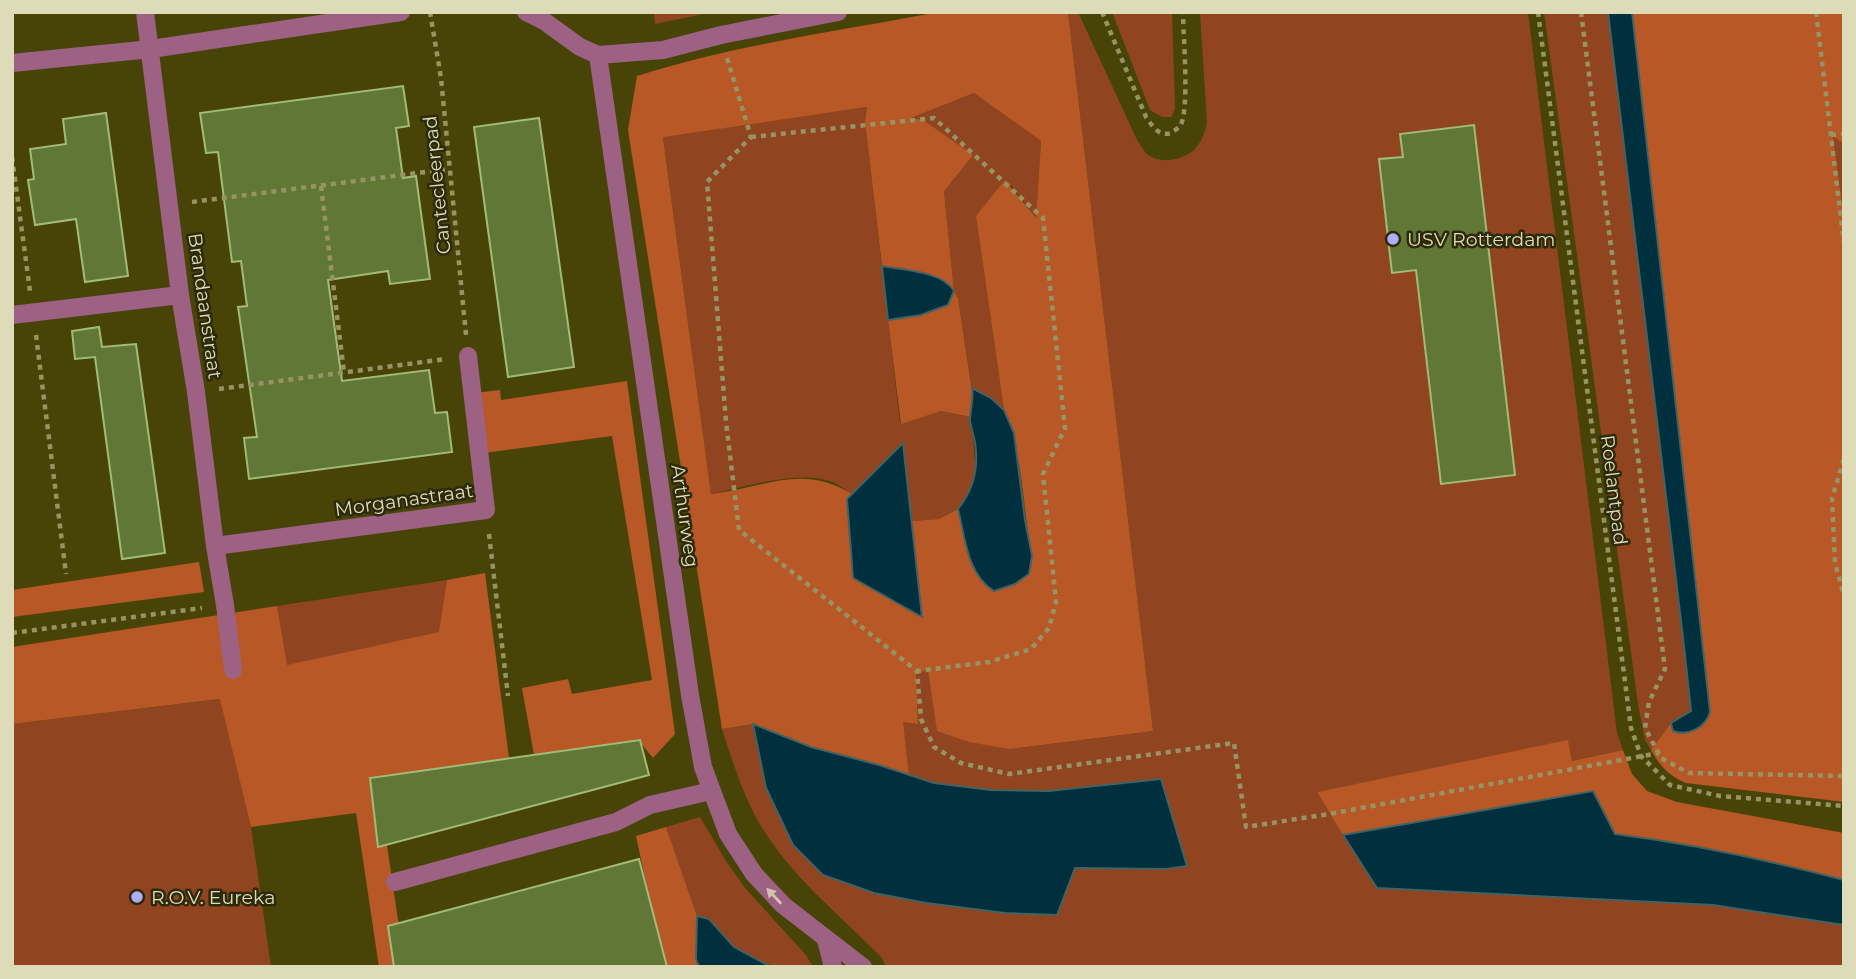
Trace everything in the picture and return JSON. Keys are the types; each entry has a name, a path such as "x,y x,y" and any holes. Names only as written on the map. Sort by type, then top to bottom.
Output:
{"street":[{"name":"Brandaanstraat","path":"145,12 180,295 196,392 233,670"},
{"path":"12,63 151,49 401,12"},
{"path":"526,12 544,21 580,47 598,55 663,50 721,35 838,12"},
{"name":"Arthurweg","path":"598,55 690,695 703,766 728,835 754,874 783,905 863,967"},
{"path":"12,315 180,295"},
{"name":"Morganastraat","path":"215,547 486,510 468,356"},
{"path":"395,882 616,822 650,805 711,791"},
{"path":"826,940 834,967"}],"path":[{"name":"Cantecleerpad","path":"430,12 441,78 468,356"},
{"path":"1102,12 1146,117 1156,131 1165,134 1180,126 1185,107 1182,12"},
{"name":"Roelantpad","path":"1538,12 1631,728 1642,756 1670,785 1720,796 1844,806"},
{"path":"1581,12 1665,669 1649,702 1645,728 1661,758 1689,773 1844,776"},
{"path":"1816,12 1844,243"},
{"path":"721,35 751,137"},
{"path":"934,118 1042,218 1065,428 1043,474 1056,603 1049,628 1031,649 989,662 917,671 739,530 726,422 707,182 751,137 934,118"},
{"path":"1830,135 1844,134"},
{"path":"12,157 66,574"},
{"path":"170,205 449,169"},
{"path":"321,186 344,372"},
{"path":"196,392 468,356"},
{"path":"1844,459 1832,498 1835,563 1844,596"},
{"path":"486,510 508,696"},
{"path":"12,633 225,605"},
{"path":"917,671 920,719 934,747 961,763 1009,774 1234,743 1246,827 1658,753"}],"shaded area":[{"path":"654,12 713,12 655,24"},
{"path":"939,12 1068,12 1153,731 1009,749 969,742 937,731 928,670 916,673 918,724 903,722 909,775 811,747 753,724 722,729 628,130 637,76 749,47","holes":["974,93 1041,141 1036,218 1005,180 976,216 1004,410 1011,427 1019,463 1032,555 971,564 958,509 939,519 912,521 921,617 847,499 852,494 834,485 799,479 711,494 663,137 867,107 865,122 882,266 933,276 921,315 888,320 901,424 941,411 971,417 973,397 958,298 954,291 944,191 973,155 923,120 911,118"]},
{"path":"1068,12 1078,12 1137,140 1147,154 1165,160 1178,158 1195,149 1207,123 1200,12 1528,12 1617,733 1623,750 1572,761 1568,741 1317,792 1377,888 1713,905 1844,925 1844,967 886,967 882,958 807,885 780,854 760,825 747,799 722,729 753,724 766,788 793,845 1074,868 1166,869 1187,866 1161,779 1034,792 970,789 909,775 902,721 918,724 916,672 928,670 938,731 1009,749 1153,731"},
{"path":"1112,12 1172,12 1175,109 1171,117 1162,117 1150,110"},
{"path":"1544,12 1608,12 1691,711 1671,723 1651,750 1645,740 1638,704"},
{"path":"1632,12 1844,12 1844,144 1833,136 1844,220 1844,802 1686,783 1666,770 1651,750 1671,723 1673,730 1710,712"},
{"path":"974,93 1041,141 1036,219 1011,185 976,216 1004,410 991,398 972,388 958,298 954,291 944,191 909,119"},
{"path":"867,107 865,122 900,423 941,411 971,417 976,474 967,497 958,509 939,519 912,521 902,444 852,494 833,482 804,477 711,494 663,136"},
{"path":"1833,135 1844,144 1844,220"},
{"path":"627,381 675,734 653,758 639,741 534,755 522,688 568,679 572,694 652,680 612,436 484,453 475,393 500,390 501,400"},
{"path":"199,562 204,592 12,617 12,590"},
{"path":"485,573 509,758 377,778 405,967 379,967 356,813 251,827 220,699 12,724 12,647 277,606 287,665 439,632 447,580"},
{"path":"447,580 440,632 286,666 277,606"},
{"name":"R.O.V. Eureka","path":"221,699 251,827 271,967 12,967 12,724"},
{"path":"1568,740 1572,761 1623,750 1632,774 1647,791 1677,802 1844,833 1844,880 1730,853 1615,834 1593,791 1343,835 1317,792"},
{"path":"700,817 745,888 806,955 813,967 782,966 753,959 734,947 710,921 697,916 666,827"},
{"path":"666,827 697,916 696,959 699,967 664,967 636,836"}],"water":[{"path":"1608,12 1632,12 1710,712 1705,722 1685,733 1673,731 1671,723 1691,711"},
{"path":"882,266 921,272 941,279 954,291 948,305 921,315 888,320"},
{"path":"972,388 991,398 1004,410 1014,433 1032,556 1029,574 1015,584 994,591 978,575 968,554 958,509 968,494 976,470 975,440 970,421"},
{"path":"903,443 922,617 853,578 847,499"},
{"path":"753,724 811,747 934,783 991,790 1049,791 1161,779 1187,866 1166,869 1075,868 1057,915 1005,913 874,893 823,875 793,845 766,788"},
{"path":"1593,791 1615,834 1730,853 1844,880 1844,925 1713,905 1377,888 1343,835"},
{"path":"697,916 709,919 734,947 771,967 699,967 696,959"}],"building":[{"path":"403,86 409,126 396,128 403,178 416,176 430,279 390,284 388,271 328,280 342,381 429,370 435,413 447,412 452,452 249,479 244,438 257,437 238,307 247,306 241,261 232,262 218,152 206,153 200,113"},
{"path":"106,113 128,276 85,282 76,219 35,225 28,180 34,179 30,149 66,144 63,119"},
{"path":"539,118 574,367 508,377 474,127"},
{"path":"1474,125 1515,475 1441,484 1416,270 1392,273 1379,159 1403,157 1400,134"},
{"path":"99,327 102,347 136,344 165,553 122,559 95,357 75,359 72,331"},
{"path":"640,740 649,775 378,847 370,778"},
{"path":"639,859 667,967 394,967 388,926"}],"place":[{"name":"USV Rotterdam","path":"1393,239"},
{"name":"R.O.V. Eureka","path":"137,897"}]}
